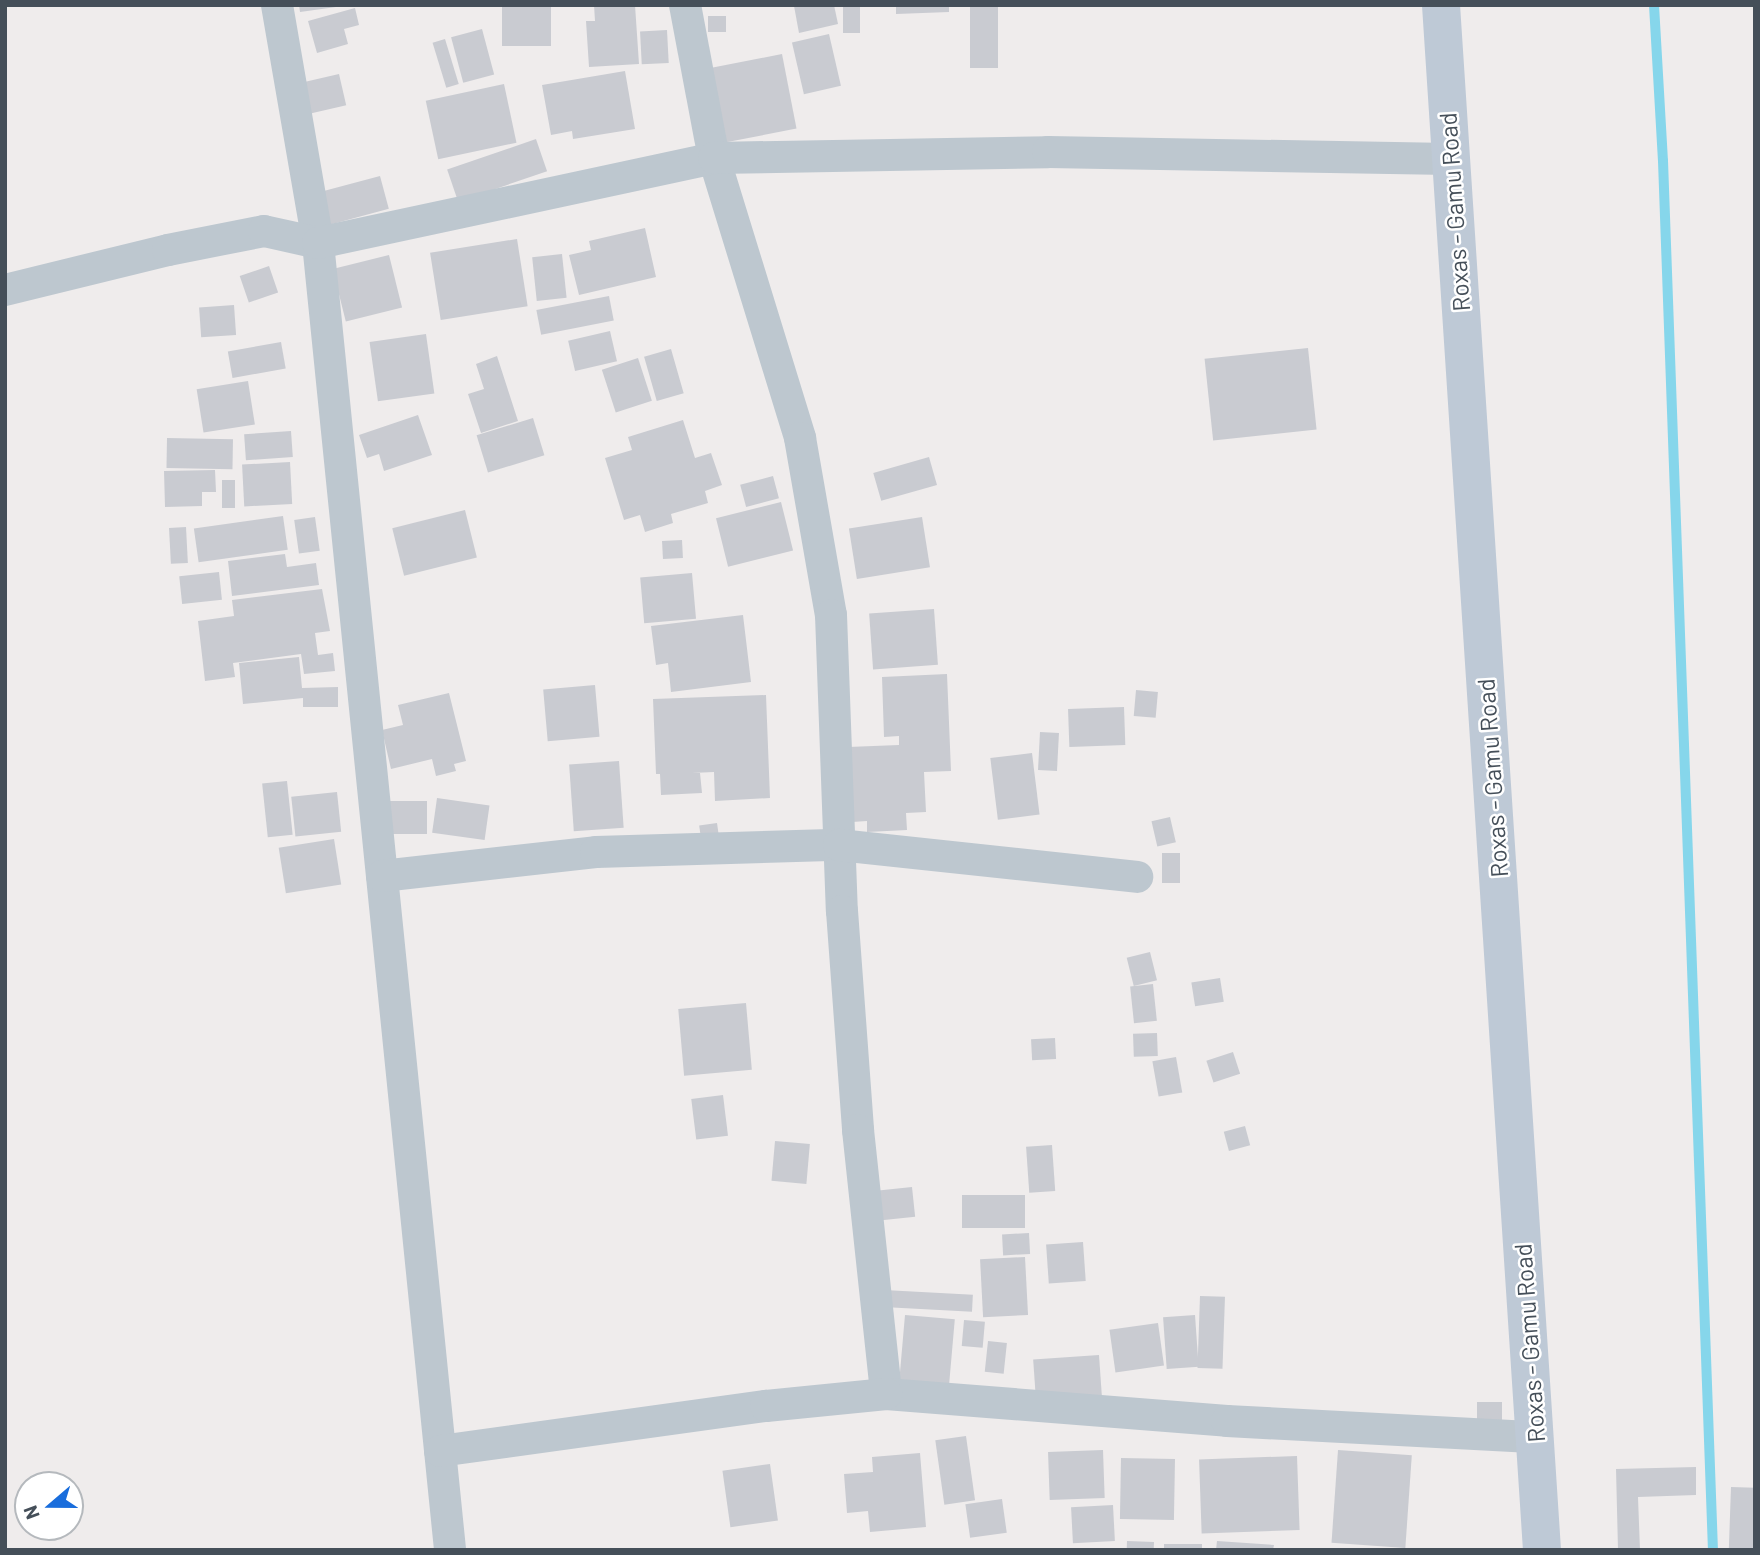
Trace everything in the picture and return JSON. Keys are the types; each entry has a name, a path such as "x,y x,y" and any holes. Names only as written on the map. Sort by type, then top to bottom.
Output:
{"main road":[{"name":"Roxas - Gamu Road","path":"1441,5 1542,1550"}],"street":[{"path":"277,5 318,243 450,1550"},
{"path":"685,5 714,158 800,438 821,541 831,615 839,845 858,1130 886,1394"},
{"path":"5,290 168,250 264,231 318,243 714,158 1048,152 1450,159"},
{"path":"382,876 596,852 839,845 1137,877"},
{"path":"440,1451 752,1408 886,1394 1227,1421 1535,1437"}],"building":[{"path":"299,5 336,5 336,7 300,12"},
{"path":"502,5 551,5 551,46 502,46"},
{"path":"594,5 635,5 639,64 589,67 586,21 595,21"},
{"path":"834,5 838,24 799,33 794,6"},
{"path":"843,5 860,5 860,33 843,33"},
{"path":"896,5 949,5 949,12 896,14"},
{"path":"970,5 998,5 998,68 970,68"},
{"path":"355,8 359,25 344,29 348,44 317,53 308,21"},
{"path":"708,16 726,16 726,32 708,32"},
{"path":"482,29 494,74 463,83 451,37"},
{"path":"667,30 669,63 642,64 640,31"},
{"path":"829,34 841,86 804,94 792,43"},
{"path":"445,39 459,84 446,88 433,43"},
{"path":"782,54 797,129 725,143 710,68"},
{"path":"625,71 635,129 573,139 572,131 551,135 542,85"},
{"path":"339,74 346,105 307,114 300,83"},
{"path":"504,84 516,143 438,159 426,101"},
{"path":"536,139 547,171 458,202 447,170"},
{"path":"380,176 389,209 324,226 315,193"},
{"path":"645,228 656,277 579,295 569,255 591,250 589,241"},
{"path":"517,239 528,306 441,320 430,253"},
{"path":"562,254 567,298 537,301 532,257"},
{"path":"389,255 402,307 346,321 333,269"},
{"path":"269,266 278,292 249,303 240,276"},
{"path":"609,296 614,321 541,335 536,310"},
{"path":"234,305 236,335 201,337 199,307"},
{"path":"610,331 617,361 575,371 568,341"},
{"path":"426,334 434,393 378,401 370,342"},
{"path":"281,342 286,369 233,378 228,351"},
{"path":"1308,348 1317,430 1213,440 1205,359"},
{"path":"671,349 684,393 657,401 644,357"},
{"path":"497,356 518,421 481,433 468,394 484,389 476,364"},
{"path":"638,358 652,401 616,413 602,370"},
{"path":"248,381 255,424 204,433 197,389"},
{"path":"418,415 432,455 384,471 379,454 367,458 359,435"},
{"path":"533,418 544,455 488,473 477,435"},
{"path":"683,420 695,458 711,453 722,485 705,491 708,503 671,514 673,523 645,532 640,515 624,520 605,458 632,450 628,437"},
{"path":"291,431 293,457 246,460 244,434"},
{"path":"167,438 233,439 232,469 166,468"},
{"path":"929,457 937,485 881,501 873,473"},
{"path":"290,462 292,504 244,506 242,465"},
{"path":"215,470 216,492 202,492 202,506 165,507 164,471"},
{"path":"773,476 779,498 746,507 740,485"},
{"path":"222,480 235,480 235,508 222,508"},
{"path":"781,502 793,551 728,567 716,518"},
{"path":"465,510 477,558 404,576 392,528"},
{"path":"283,516 288,550 199,562 194,529"},
{"path":"315,517 320,551 299,554 294,520"},
{"path":"922,517 930,567 857,579 849,529"},
{"path":"186,527 188,563 171,564 169,528"},
{"path":"682,540 683,558 663,559 662,541"},
{"path":"285,554 287,567 316,563 319,585 232,596 228,561"},
{"path":"219,572 222,600 182,604 179,576"},
{"path":"692,573 696,619 644,623 640,578"},
{"path":"322,589 330,631 315,633 318,655 333,653 335,671 304,674 301,654 233,663 235,677 205,681 198,621 234,616 232,600"},
{"path":"934,609 938,665 873,669 869,614"},
{"path":"743,615 751,682 671,692 668,663 656,665 651,626"},
{"path":"299,657 302,688 338,687 338,707 303,707 303,698 243,704 239,663"},
{"path":"947,674 951,771 924,772 926,812 906,813 907,830 867,832 867,821 852,822 848,747 899,745 899,736 884,737 882,677"},
{"path":"595,685 600,737 548,741 543,690"},
{"path":"1136,690 1158,692 1156,718 1134,716"},
{"path":"449,693 466,761 454,764 456,771 436,776 432,759 391,769 382,730 403,725 398,705"},
{"path":"766,695 770,798 715,801 714,772 692,773 700,773 702,793 661,795 660,774 656,774 653,699"},
{"path":"1124,707 1125,745 1069,747 1068,709"},
{"path":"1040,732 1059,733 1057,771 1038,770"},
{"path":"1032,753 1040,815 998,820 990,758"},
{"path":"619,761 624,828 574,831 569,764"},
{"path":"287,781 293,835 268,837 262,784"},
{"path":"337,792 341,832 295,837 291,797"},
{"path":"437,798 489,805 485,840 432,833"},
{"path":"389,801 427,801 427,834 389,834"},
{"path":"1170,817 1176,842 1157,847 1151,821"},
{"path":"717,823 720,844 702,846 699,826"},
{"path":"334,839 341,884 286,893 279,848"},
{"path":"1162,853 1180,853 1180,883 1162,883"},
{"path":"1150,952 1157,980 1134,986 1127,958"},
{"path":"1220,978 1224,1002 1195,1006 1191,983"},
{"path":"1153,984 1157,1021 1134,1023 1130,986"},
{"path":"746,1003 752,1070 684,1076 678,1009"},
{"path":"1157,1033 1158,1056 1134,1057 1133,1034"},
{"path":"1055,1038 1056,1059 1032,1060 1031,1039"},
{"path":"1233,1052 1240,1074 1213,1083 1206,1061"},
{"path":"1176,1057 1182,1092 1159,1097 1152,1061"},
{"path":"723,1095 728,1136 696,1140 691,1099"},
{"path":"1245,1126 1250,1145 1229,1151 1224,1132"},
{"path":"775,1141 810,1144 806,1184 772,1181"},
{"path":"1052,1145 1055,1191 1029,1193 1026,1147"},
{"path":"912,1187 915,1217 867,1222 864,1192"},
{"path":"962,1195 1025,1195 1025,1228 962,1228"},
{"path":"1029,1233 1030,1254 1003,1255 1002,1234"},
{"path":"1083,1242 1086,1281 1049,1283 1046,1245"},
{"path":"1025,1257 1028,1315 983,1317 980,1259"},
{"path":"884,1290 973,1295 972,1312 883,1307"},
{"path":"1200,1296 1225,1297 1222,1369 1197,1368"},
{"path":"905,1315 955,1319 948,1394 898,1390"},
{"path":"1195,1315 1199,1367 1167,1369 1163,1317"},
{"path":"964,1320 985,1322 983,1348 962,1346"},
{"path":"1158,1323 1164,1366 1115,1372 1109,1330"},
{"path":"988,1341 1007,1343 1004,1374 985,1372"},
{"path":"1099,1355 1102,1396 1036,1401 1033,1360"},
{"path":"1477,1402 1502,1402 1502,1422 1477,1422"},
{"path":"966,1436 975,1500 944,1505 935,1440"},
{"path":"1103,1450 1105,1498 1050,1500 1048,1452"},
{"path":"1338,1450 1412,1455 1405,1548 1332,1543"},
{"path":"920,1453 926,1527 870,1532 868,1511 847,1513 844,1474 873,1472 872,1457"},
{"path":"1297,1456 1300,1530 1202,1533 1199,1459"},
{"path":"1121,1458 1175,1459 1174,1520 1120,1519"},
{"path":"770,1464 778,1520 730,1527 722,1471"},
{"path":"1696,1467 1696,1495 1638,1497 1640,1550 1618,1550 1616,1469"},
{"path":"1731,1487 1755,1488 1753,1550 1729,1550"},
{"path":"1002,1499 1007,1533 970,1538 965,1504"},
{"path":"1113,1505 1115,1541 1073,1543 1071,1507"},
{"path":"1127,1541 1154,1542 1154,1550 1127,1550"},
{"path":"1217,1541 1274,1545 1273,1550 1216,1550"},
{"path":"1164,1544 1202,1544 1202,1550 1164,1550"}],"waterway":[{"path":"1654,5 1663,161 1713,1550"}]}
